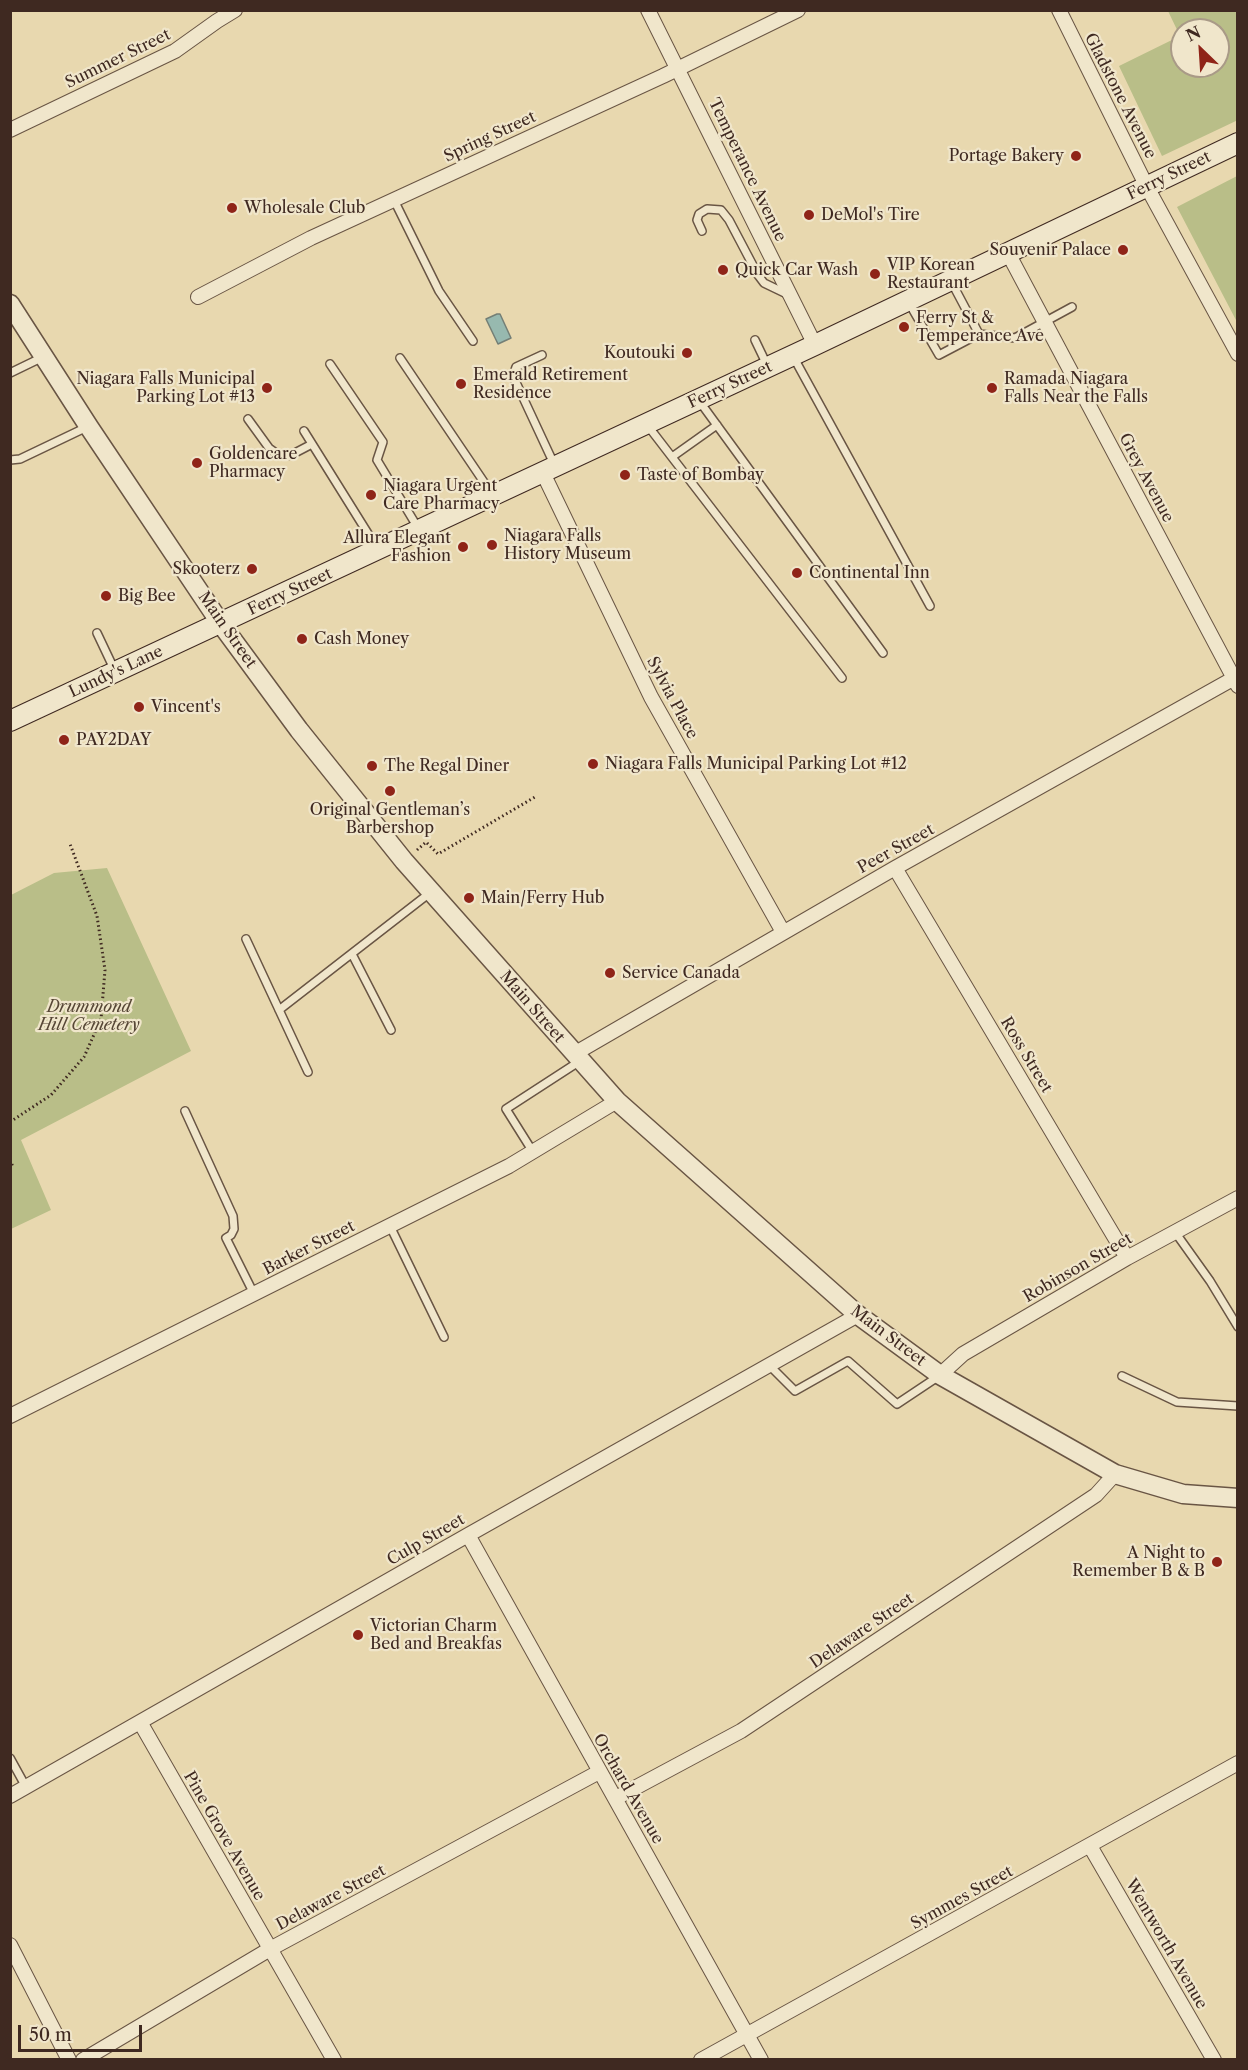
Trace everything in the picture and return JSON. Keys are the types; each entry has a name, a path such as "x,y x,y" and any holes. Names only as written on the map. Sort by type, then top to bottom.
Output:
{"main road":[{"name":"Ferry Street","path":"221,624 768,368 1238,143"},
{"name":"Lundy's Lane","path":"10,721 221,624"}],"street":[{"name":"Summer Street","path":"10,130 175,51 236,10"},
{"name":"Temperance Avenue","path":"648,10 815,345"},
{"name":"Spring Street","path":"198,297 301,243 679,69 798,10"},
{"name":"Gladstone Avenue","path":"1059,10 1147,187 1238,354"},
{"name":"Grey Avenue","path":"1008,253 1236,680"},
{"name":"Main Street","path":"10,304 221,624 299,730 404,861 617,1101 858,1316 940,1375 1115,1474 1183,1494 1238,1498"},
{"name":"Sylvia Place","path":"549,470 651,697 783,932"},
{"name":"Peer Street","path":"577,1057 783,932 1236,680"},
{"name":"Ross Street","path":"895,868 1127,1258"},
{"name":"Barker Street","path":"10,1416 509,1166 617,1101"},
{"name":"Robinson Street","path":"940,1375 963,1354 1127,1258 1238,1198"},
{"name":"Culp Street","path":"10,1796 858,1316"},
{"name":"Delaware Street","path":"616,1798 741,1731 1096,1495 1115,1474"},
{"name":"Orchard Avenue","path":"468,1535 760,2060"},
{"name":"Pine Grove Avenue","path":"140,1722 334,2060"},
{"name":"Symmes Street","path":"701,2060 1238,1763"},
{"name":"Delaware Street","path":"83,2060 270,1949 599,1772"},
{"name":"Wentworth Avenue","path":"1090,1846 1214,2060"},
{"path":"10,1945 69,2060"}],"lane":[{"path":"394,200 439,291 473,341"},
{"path":"702,231 697,220 699,214 707,209 721,210 729,220 764,283 791,296"},
{"path":"951,281 979,334"},
{"path":"908,301 939,355 979,334 1015,338 1071,307"},
{"path":"754,340 768,368"},
{"path":"542,355 516,368 513,376 549,470"},
{"path":"793,356 930,606"},
{"path":"10,373 44,357"},
{"path":"400,358 494,496"},
{"path":"330,364 382,441 377,460 420,531"},
{"path":"699,400 883,654"},
{"path":"248,419 269,448 282,456 291,455 312,444"},
{"path":"647,424 842,678"},
{"path":"672,457 717,425"},
{"path":"10,460 20,459 89,426"},
{"path":"304,431 378,550"},
{"path":"97,633 115,673"},
{"path":"279,1010 431,892"},
{"path":"246,939 308,1072"},
{"path":"352,954 391,1030"},
{"path":"533,1152 506,1109 577,1057"},
{"path":"184,1111 233,1216 234,1229 226,1238 254,1294"},
{"path":"390,1226 444,1337"},
{"path":"1175,1232 1210,1281 1238,1327"},
{"path":"769,1365 795,1391 848,1361 897,1404 940,1375"},
{"path":"1122,1376 1177,1402 1238,1406"},
{"path":"10,1758 26,1787"}],"path":[{"path":"404,861 426,842 438,854 535,797"},
{"path":"10,1122 51,1095 84,1057 101,1019 105,970 97,916 70,844"},
{"path":"10,1160 14,1167 10,1168"}],"green space":[{"path":"1168,11 1237,11 1238,120 1162,156 1119,66 1170,41 1170,78 1230,78 1230,18 1171,18"},
{"path":"1237,176 1237,322 1177,207"},
{"name":"Drummond Hill Cemetery","path":"107,868 191,1051 21,1140 51,1210 11,1229 11,895 54,873"}],"water":[{"path":"500,314 511,338 498,344 486,319"}],"place":[{"name":"Portage Bakery","path":"1076,156"},
{"name":"Wholesale Club","path":"232,208"},
{"name":"DeMol's Tire","path":"809,215"},
{"name":"Souvenir Palace","path":"1123,250"},
{"name":"Quick Car Wash","path":"723,270"},
{"name":"VIP Korean Restaurant","path":"875,274"},
{"name":"Ferry St & Temperance Ave","path":"904,327"},
{"name":"Koutouki","path":"687,353"},
{"name":"Emerald Retirement Residence","path":"461,384"},
{"name":"Niagara Falls Municipal Parking Lot #13","path":"267,388"},
{"name":"Ramada Niagara Falls Near the Falls","path":"992,388"},
{"name":"Goldencare Pharmacy","path":"197,463"},
{"name":"Taste of Bombay","path":"625,475"},
{"name":"Niagara Urgent Care Pharmacy","path":"371,495"},
{"name":"Niagara Falls History Museum","path":"492,545"},
{"name":"Allura Elegant Fashion","path":"463,547"},
{"name":"Skooterz","path":"252,569"},
{"name":"Continental Inn","path":"797,573"},
{"name":"Big Bee","path":"106,596"},
{"name":"Cash Money","path":"302,639"},
{"name":"Vincent's","path":"139,707"},
{"name":"PAY2DAY","path":"64,740"},
{"name":"Niagara Falls Municipal Parking Lot #12","path":"593,764"},
{"name":"The Regal Diner","path":"372,766"},
{"name":"Original Gentleman’s Barbershop","path":"390,791"},
{"name":"Main/Ferry Hub","path":"469,898"},
{"name":"Service Canada","path":"610,973"},
{"name":"A Night to Remember B & B","path":"1217,1562"},
{"name":"Victorian Charm Bed and Breakfas","path":"358,1635"}]}
